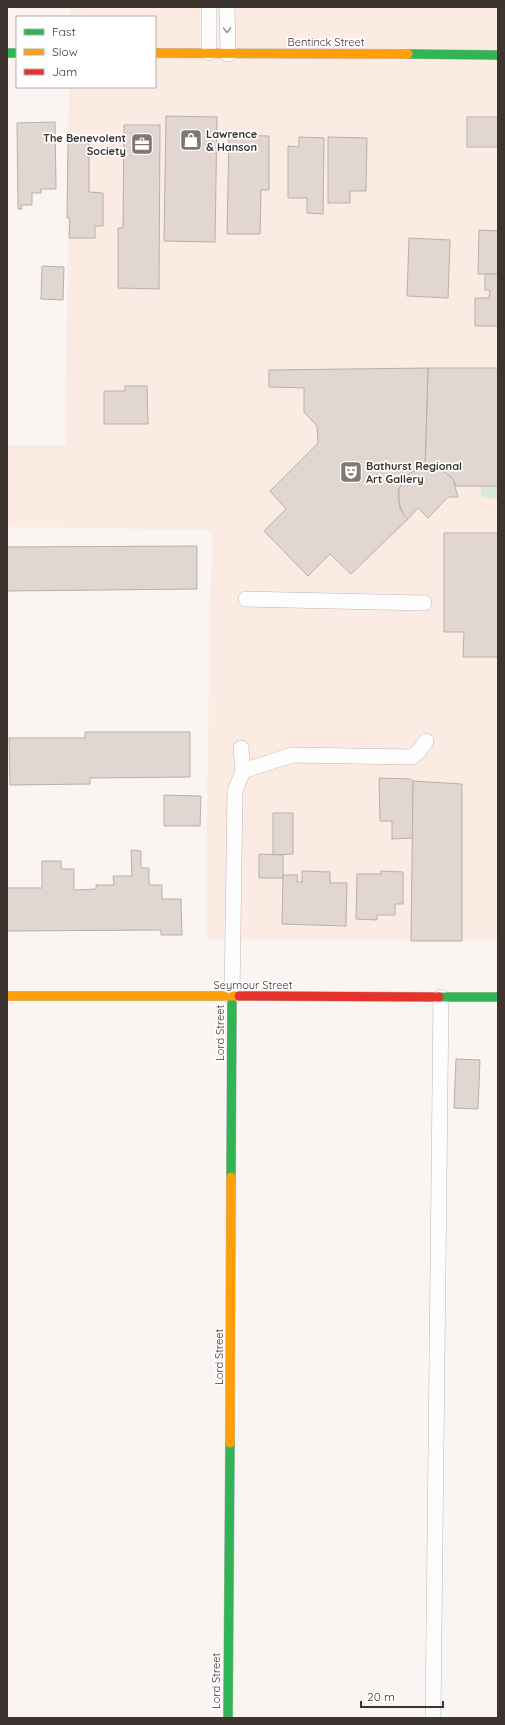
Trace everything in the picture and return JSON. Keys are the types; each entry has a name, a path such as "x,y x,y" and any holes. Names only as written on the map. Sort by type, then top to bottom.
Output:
{"street":[{"name":"Bentinck Street","path":"156,53 498,55"},
{"name":"Seymour Street","path":"7,996 498,997"},
{"name":"Lord Street","path":"228,1718 232,997"}],"lane":[{"path":"209,7 209,53"},
{"path":"227,7 228,54"},
{"path":"246,599 424,603"},
{"path":"243,771 292,755 412,756 420,750 426,741"},
{"path":"232,997 235,791 243,771 242,748"},
{"path":"433,1718 441,997"}],"shaded area":[{"path":"71,7 498,7 498,941 207,939 207,790 212,530 7,527 7,445 66,445 69,88 156,88 156,16 71,16"}],"green space":[{"path":"481,486 498,486 498,500 481,496"}],"building":[{"path":"166,116 217,117 215,242 164,241"},
{"path":"467,117 498,117 498,147 467,147"},
{"path":"55,122 56,189 41,189 41,193 32,193 32,205 21,205 22,209 18,209 17,123"},
{"path":"124,125 160,125 159,289 118,288 118,228 123,228"},
{"path":"229,135 269,136 269,190 261,190 260,234 227,234"},
{"path":"299,137 324,138 323,214 307,213 307,198 288,198 288,146 299,147"},
{"path":"328,137 367,138 366,191 350,191 350,203 328,203"},
{"path":"68,142 89,142 89,192 103,193 103,226 95,226 95,238 69,238 70,218 67,218"},
{"path":"479,230 498,231 498,274 478,274"},
{"path":"409,238 450,240 448,298 407,296"},
{"path":"42,266 64,267 63,300 41,299"},
{"path":"485,274 498,274 498,326 475,326 475,298 489,298 490,290 485,290"},
{"path":"428,368 498,368 498,486 456,486 453,479 442,470 425,468"},
{"name":"Bathurst Regional Art Gallery","path":"428,368 425,468 416,470 405,478 399,489 398,496 400,508 408,519 351,574 330,554 308,576 264,531 286,509 270,491 318,443 317,426 304,412 304,388 269,387 269,370"},
{"path":"125,386 147,386 148,424 104,424 104,391 125,391"},
{"path":"428,467 442,470 453,479 458,497 448,497 428,518 418,508 408,519 403,514 399,502 399,489 405,478 410,473"},
{"path":"444,533 498,533 498,657 463,657 464,632 444,632"},
{"path":"197,546 197,589 7,591 7,547"},
{"path":"85,732 190,732 190,777 90,778 90,784 10,785 9,738 85,738"},
{"path":"379,778 411,779 413,781 413,838 392,839 392,821 380,821"},
{"path":"413,781 462,784 462,941 411,941"},
{"path":"164,795 201,796 200,826 164,826"},
{"path":"273,813 293,813 293,854 273,855"},
{"path":"131,850 141,851 141,868 149,868 149,885 162,885 162,899 181,899 182,935 161,935 161,930 7,931 7,888 42,888 42,861 61,861 61,869 74,869 74,890 96,889 96,885 114,885 113,876 132,876"},
{"path":"259,854 283,855 283,878 259,878"},
{"path":"302,871 330,872 330,883 347,883 346,926 282,924 283,875 298,875 297,882 302,882"},
{"path":"381,871 403,872 403,904 395,904 395,915 377,915 377,920 356,919 357,874 381,874"},
{"path":"456,1059 480,1060 478,1109 454,1108"}],"traffic: fast":[{"path":"7,53 16,53"},
{"path":"408,54 498,55"},
{"path":"231,1177 232,997"},
{"path":"439,997 498,997"},
{"path":"228,1718 230,1443"}],"traffic: slow":[{"path":"156,53 408,54"},
{"path":"7,996 239,996"},
{"path":"230,1443 231,1177"}],"traffic: jam":[{"path":"239,996 439,997"}],"place":[{"name":"Lawrence & Hanson","path":"191,140"},
{"name":"The Benevolent Society","path":"142,144"},
{"name":"Bathurst Regional Art Gallery","path":"351,472"}]}
